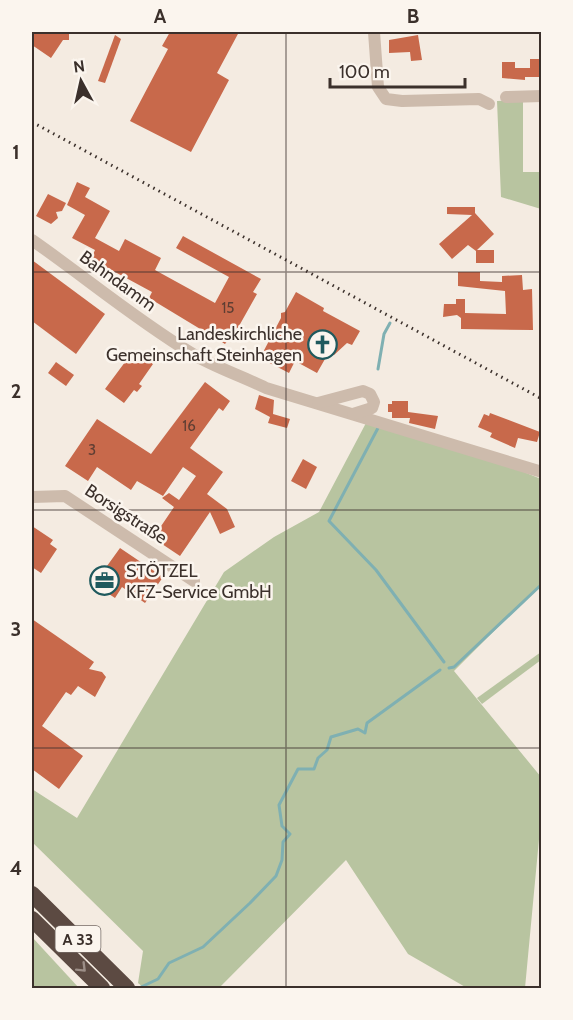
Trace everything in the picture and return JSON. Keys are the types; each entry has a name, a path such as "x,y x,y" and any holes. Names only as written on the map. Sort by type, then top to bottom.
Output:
{"highway":[{"name":"A 33","path":"32,894 125,986"},
{"name":"A 33","path":"32,919 102,988"}],"street":[{"path":"374,32 378,87 386,99 402,101 478,99 489,104"},
{"path":"507,97 542,96"},
{"name":"Bahndamm","path":"32,240 140,320 193,354 266,388 542,472"},
{"path":"316,403 363,391 370,394 374,402 372,408 353,414"},
{"name":"Borsigstraße","path":"32,498 65,496 194,581"}],"green space":[{"path":"523,100 523,172 541,172 541,209 501,197 497,101"},
{"path":"366,423 504,464 541,479 541,584 454,671 541,777 541,818 525,988 467,988 408,954 346,860 219,988 144,988 138,983 143,951 32,842 32,789 77,818 224,572 274,537 319,512"},
{"path":"541,652 541,660 482,704 477,698"},
{"path":"32,937 79,988 32,988"}],"building":[{"path":"32,32 69,32 69,40 63,40 51,58 32,45"},
{"path":"170,32 239,32 217,73 229,80 191,152 130,121 168,49 162,46"},
{"path":"115,35 121,39 105,83 98,81"},
{"path":"418,35 422,60 411,61 410,52 389,53 389,40"},
{"path":"530,59 542,59 542,77 525,77 525,80 502,78 502,62 515,62 515,68 530,68"},
{"path":"77,182 90,188 85,197 110,211 95,238 119,251 125,239 161,258 155,270 215,303 229,277 176,248 183,236 261,279 253,292 257,294 239,326 225,344 149,298 152,292 91,259 95,250 72,238 85,215 67,205"},
{"path":"48,194 66,203 62,211 56,212 58,218 51,224 36,216"},
{"path":"447,207 475,207 475,213 494,234 477,250 494,250 494,263 476,263 476,251 468,245 452,259 439,244 472,215 447,214"},
{"path":"32,260 105,314 76,354 32,321"},
{"path":"458,272 480,272 480,281 502,282 502,276 522,275 523,290 532,289 533,330 461,329 461,318 457,315 443,317 444,304 456,304 456,299 465,299 465,313 506,314 505,291 458,286"},
{"path":"296,292 324,308 323,311 360,331 352,345 347,343 334,355 329,352 317,373 295,361 289,373 260,358 281,318 281,313 285,312"},
{"path":"134,350 153,364 139,384 142,386 137,392 134,390 124,403 105,389"},
{"path":"56,362 74,375 66,386 48,373"},
{"path":"205,382 230,401 223,411 219,408 190,448 223,472 207,494 227,509 235,527 220,534 210,512 180,556 153,538 174,507 162,498 169,493 179,500 196,476 183,467 163,496 137,481 131,490 97,467 88,481 65,466 97,419 151,454"},
{"path":"259,395 274,400 273,414 290,419 287,428 268,423 270,417 255,409"},
{"path":"392,401 408,401 408,412 438,416 435,429 409,423 410,418 392,418 392,412 388,412 388,404 392,404"},
{"path":"490,413 540,432 537,442 518,438 515,448 490,437 492,433 478,427 484,414 489,416"},
{"path":"303,459 317,467 306,489 291,481"},
{"path":"32,526 53,540 50,544 57,549 41,573 32,567"},
{"path":"120,548 163,577 145,603 122,587 115,598 94,584"},
{"path":"32,619 94,662 89,669 102,672 106,677 95,697 78,686 71,695 66,692 42,726 83,756 59,789 32,769"}],"waterway":[{"path":"378,369 384,334 390,323"},
{"path":"378,428 329,521 376,570 444,662"},
{"path":"449,668 454,667 542,584"},
{"path":"139,988 158,979 169,963 203,947 276,876 282,860 283,842 290,834 282,826 279,805 298,769 314,769 318,758 327,750 331,737 358,729 365,733 367,723 440,670"}],"railway":[{"path":"32,122 542,399"}],"place":[{"name":"Landeskirchliche Gemeinschaft Steinhagen","path":"323,344"},
{"name":"STÖTZEL KFZ-Service GmbH","path":"105,581"}]}
